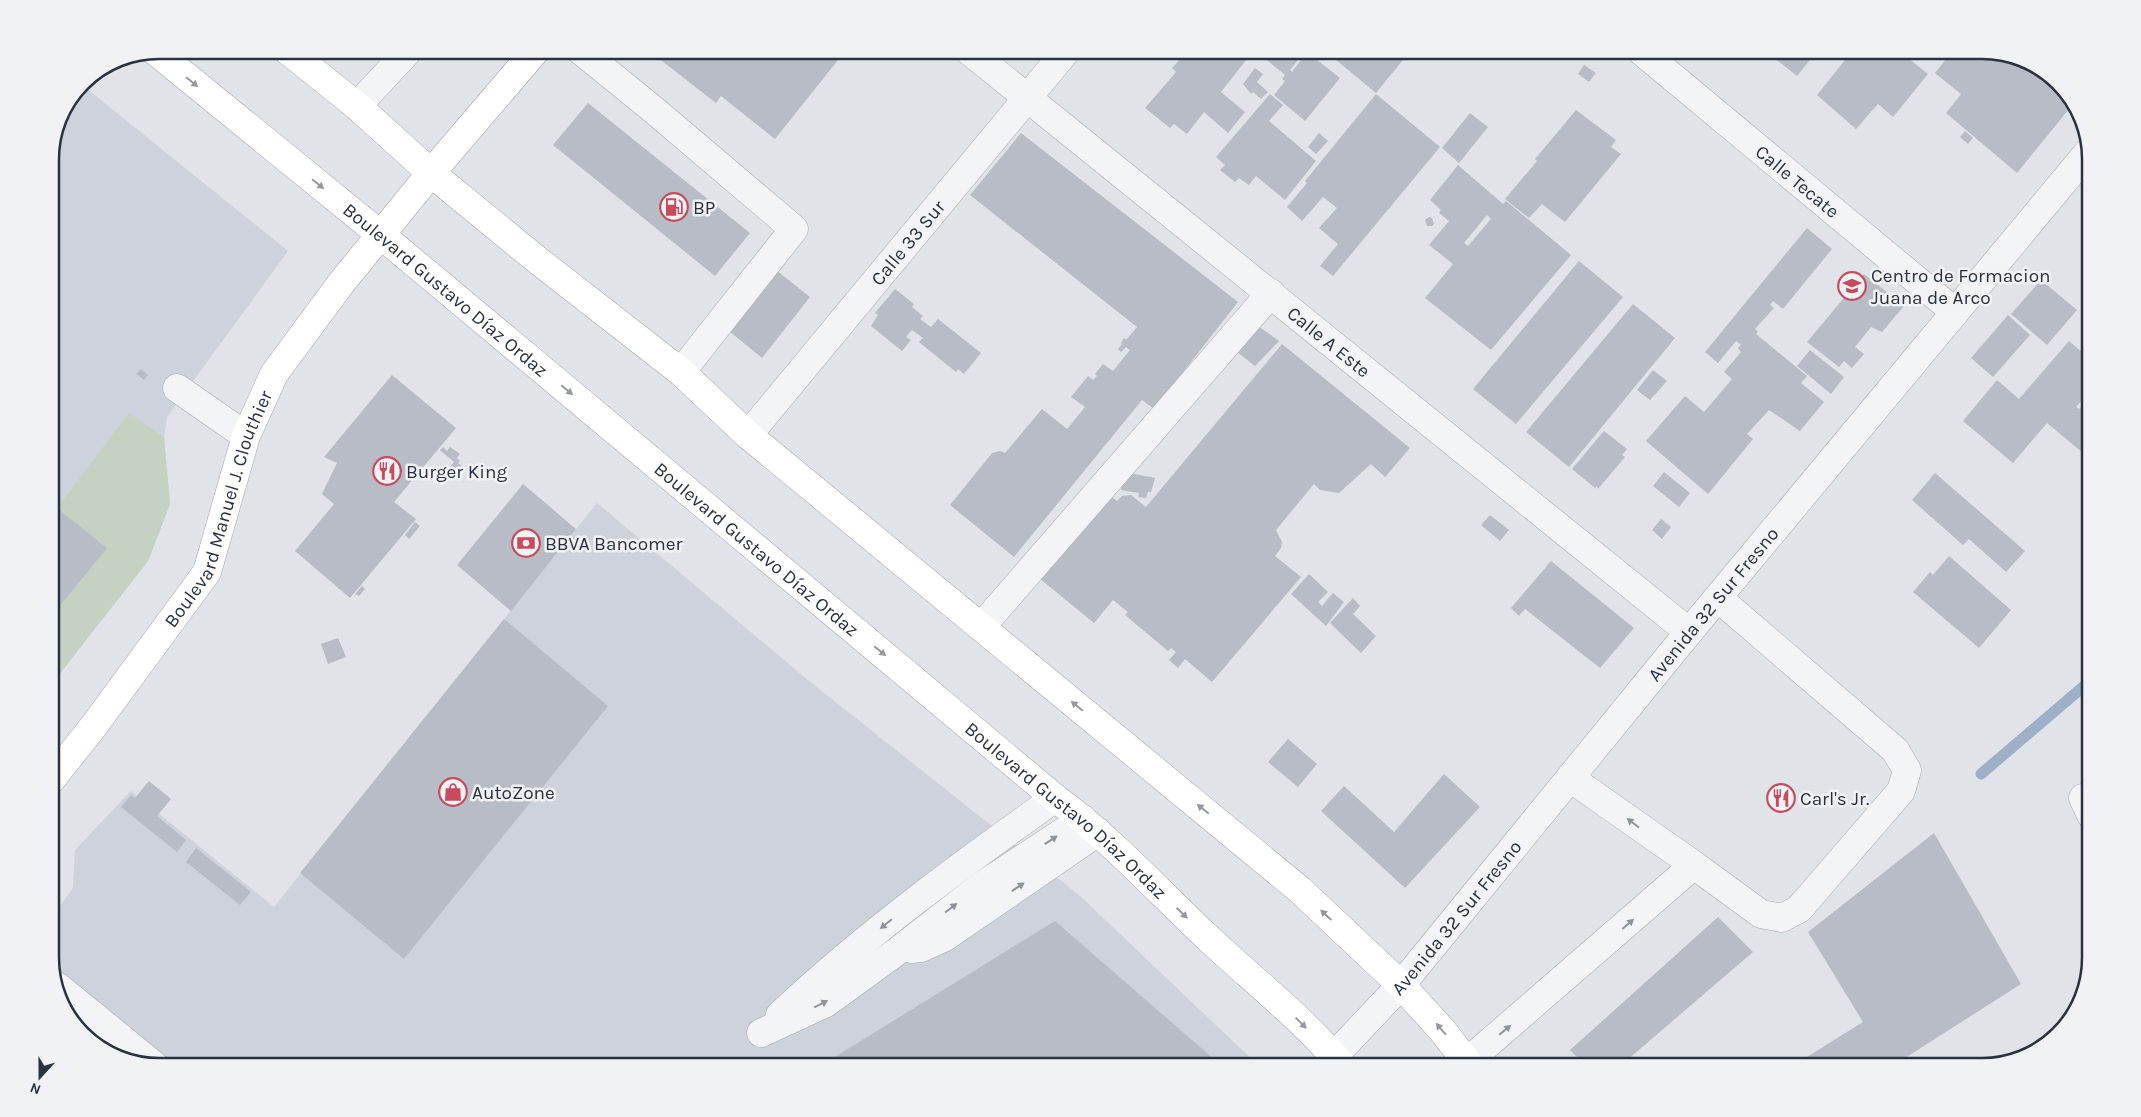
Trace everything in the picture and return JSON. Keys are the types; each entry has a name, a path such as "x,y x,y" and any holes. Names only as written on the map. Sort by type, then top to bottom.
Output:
{"main road":[{"name":"Boulevard Gustavo Díaz Ordaz","path":"164,59 382,235 1055,798 1090,825 1335,1058"},
{"path":"298,59 357,106 431,173 536,260 681,372 748,435 1300,890 1401,985 1465,1058"},
{"name":"Boulevard Manuel J. Clouthier","path":"59,770 93,727 207,572 246,436 274,374 342,282 431,173 528,59"}],"street":[{"path":"357,106 401,59"},
{"path":"591,59 794,229 681,372"},
{"name":"Calle A Este","path":"979,59 1689,632"},
{"name":"Calle 33 Sur","path":"748,435 1060,59"},
{"name":"Calle Tecate","path":"1651,59 1955,312"},
{"name":"Avenida 32 Sur Fresno","path":"1342,1058 1689,632 2082,160"},
{"path":"981,627 1271,294"},
{"path":"177,388 246,436"},
{"path":"1570,778 1762,914 1782,918 1799,909 1901,791 1907,770 1894,750 1718,598"},
{"path":"1055,798 951,872 812,985 761,1033 826,1002 899,950 981,886 1090,825"},
{"path":"1477,1058 1694,865"},
{"path":"65,992 145,1057"}],"shaded area":[{"path":"87,89 288,251 167,417 164,437 170,504 148,561 59,675 59,152 62,133 69,114"},
{"path":"597,503 809,681 1079,895 1251,1058 159,1058 133,1055 114,1048 84,1024 69,1003 64,990 59,965 59,907 73,888 75,850 131,791 274,907"}],"green space":[{"path":"129,413 164,437 170,504 148,561 59,675 59,607 107,548 59,510 59,505"}],"building":[{"path":"660,59 839,59 775,139 721,96 716,103"},
{"path":"1180,59 1247,59 1221,92 1245,112 1228,133 1204,112 1187,134 1174,124 1170,128 1145,108 1176,72 1172,68"},
{"path":"1266,59 1299,59 1290,70 1292,72 1302,59 1316,59 1340,78 1305,121 1274,95 1285,81 1282,79 1285,75"},
{"path":"1335,59 1404,59 1376,93"},
{"path":"1775,59 1811,59 1797,76"},
{"path":"1846,59 1909,59 1928,74 1893,117 1878,104 1856,129 1817,95"},
{"path":"1946,59 1982,59 2008,62 2021,66 2038,76 2057,93 2069,109 2017,173 1946,113 1961,94 1935,73"},
{"path":"1584,65 1596,73 1589,82 1578,74"},
{"path":"1255,68 1263,74 1257,82 1268,92 1261,99 1253,92 1251,94 1243,84"},
{"path":"1270,94 1283,105 1269,121 1316,161 1285,200 1256,176 1249,185 1239,178 1235,182 1220,170 1225,165 1216,157"},
{"path":"1376,94 1440,147 1333,276 1320,266 1338,244 1319,228 1337,208 1323,197 1302,221 1287,207 1307,183 1305,181"},
{"name":"BP","path":"588,103 750,233 715,276 553,145"},
{"path":"1576,110 1616,140 1611,147 1621,154 1565,222 1542,204 1529,218 1505,199"},
{"path":"1470,113 1488,127 1459,163 1442,148"},
{"path":"1965,131 1973,138 1968,144 1960,137"},
{"path":"1021,133 1238,302 1154,409 1142,400 1014,557 950,505 992,453 1000,451 1005,453 1042,409 1067,429 1085,407 1071,397 1088,376 1093,380 1097,376 1095,374 1103,364 1113,371 1130,350 1126,347 1121,352 1118,349 1121,343 1137,327 970,195"},
{"path":"1319,133 1328,141 1316,154 1308,147"},
{"path":"1458,165 1503,204 1506,201 1571,255 1491,350 1425,298 1453,264 1429,245 1449,221 1439,213 1441,210 1430,200","holes":["1487,215 1491,219 1468,246 1464,243"]},
{"path":"1429,217 1432,218 1434,224 1432,226 1427,226 1425,220"},
{"path":"1807,228 1832,249 1783,309 1773,301 1770,305 1774,308 1755,329 1758,331 1756,334 1807,376 1801,383 1824,402 1800,431 1769,410 1747,434 1753,439 1708,494 1646,441 1685,396 1704,412 1732,379 1724,372 1741,352 1738,348 1741,345 1736,341 1718,363 1705,352"},
{"path":"1579,261 1623,297 1516,424 1473,389"},
{"path":"771,266 810,297 762,358 723,326"},
{"path":"1864,274 1904,306 1882,332 1871,327 1855,347 1864,354 1852,368 1844,361 1839,367 1807,342"},
{"path":"2041,280 2077,310 2047,345 2011,314"},
{"path":"895,289 914,304 912,307 923,316 920,319 931,327 938,319 981,353 964,374 958,369 956,372 919,342 923,338 912,330 906,337 911,340 902,351 871,326 878,315 875,313"},
{"path":"1633,304 1675,338 1569,467 1526,432"},
{"path":"2008,315 2030,335 1993,377 1971,358"},
{"path":"1251,321 1279,341 1255,366 1232,348"},
{"path":"2069,341 2082,352 2082,400 2076,407 2079,409 2082,406 2082,452 2047,423 2013,463 1963,421 1997,380 2019,399"},
{"path":"1282,344 1410,448 1385,477 1371,464 1339,493 1320,490 1314,484 1276,530 1282,542 1281,548 1275,556 1301,577 1212,682 1185,659 1178,668 1169,660 1176,652 1171,648 1168,651 1125,615 1128,612 1113,600 1094,623 1039,578 1107,493 1117,501 1122,496 1131,495 1146,507"},
{"path":"1810,350 1844,377 1831,394 1797,366"},
{"path":"141,369 148,375 144,380 136,374"},
{"path":"1653,370 1667,381 1650,400 1637,390"},
{"path":"392,375 456,428 394,502 416,519 350,598 295,551 334,504 322,494 337,463 324,457"},
{"path":"1604,431 1627,449 1622,455 1625,457 1598,489 1597,486 1595,488 1572,469"},
{"path":"443,447 447,451 450,447 460,454 457,458 460,461 458,463 462,466 454,477 449,474 446,477 443,475 454,462 440,450"},
{"path":"1125,472 1155,478 1151,492 1148,492 1146,498 1138,497 1139,493 1121,490"},
{"path":"1664,472 1690,493 1679,507 1653,486"},
{"path":"1935,473 2025,551 2006,572 1969,539 1963,545 1912,500"},
{"path":"523,484 576,529 511,611 457,565"},
{"path":"59,510 107,548 59,607"},
{"path":"1490,515 1509,530 1500,541 1481,525"},
{"path":"1661,519 1671,527 1662,539 1652,530"},
{"path":"415,522 420,526 409,539 405,535"},
{"path":"1949,556 2011,610 1979,648 1913,592 1930,572 1933,575"},
{"path":"1551,561 1634,628 1600,668 1525,609 1519,616 1511,608"},
{"path":"1309,574 1328,592 1318,602 1322,606 1333,593 1344,602 1326,626 1291,594"},
{"path":"362,586 365,589 359,596 355,594"},
{"path":"1353,598 1360,606 1353,614 1376,636 1361,653 1330,623"},
{"path":"504,619 608,706 404,959 300,873"},
{"path":"338,638 346,657 328,664 321,644"},
{"path":"1288,739 1317,764 1298,787 1268,762"},
{"path":"1444,774 1480,807 1405,888 1321,811 1344,786 1394,832"},
{"path":"149,781 171,799 157,816 186,840 177,852 121,807 131,795 135,798"},
{"path":"1934,833 2021,984 1905,1058 1805,1058 1863,1022 1808,932"},
{"path":"196,848 251,892 240,905 186,862"},
{"path":"1718,917 1753,952 1629,1058 1578,1058 1570,1050"},
{"path":"1055,921 1213,1058 833,1058"}],"waterway":[{"path":"1981,774 2082,688"}],"place":[{"name":"BP","path":"674,207"},
{"name":"Centro de Formacion Juana de Arco","path":"1852,286"},
{"name":"Burger King","path":"387,471"},
{"name":"BBVA Bancomer","path":"526,543"},
{"name":"AutoZone","path":"453,792"},
{"name":"Carl's Jr.","path":"1781,798"}]}
